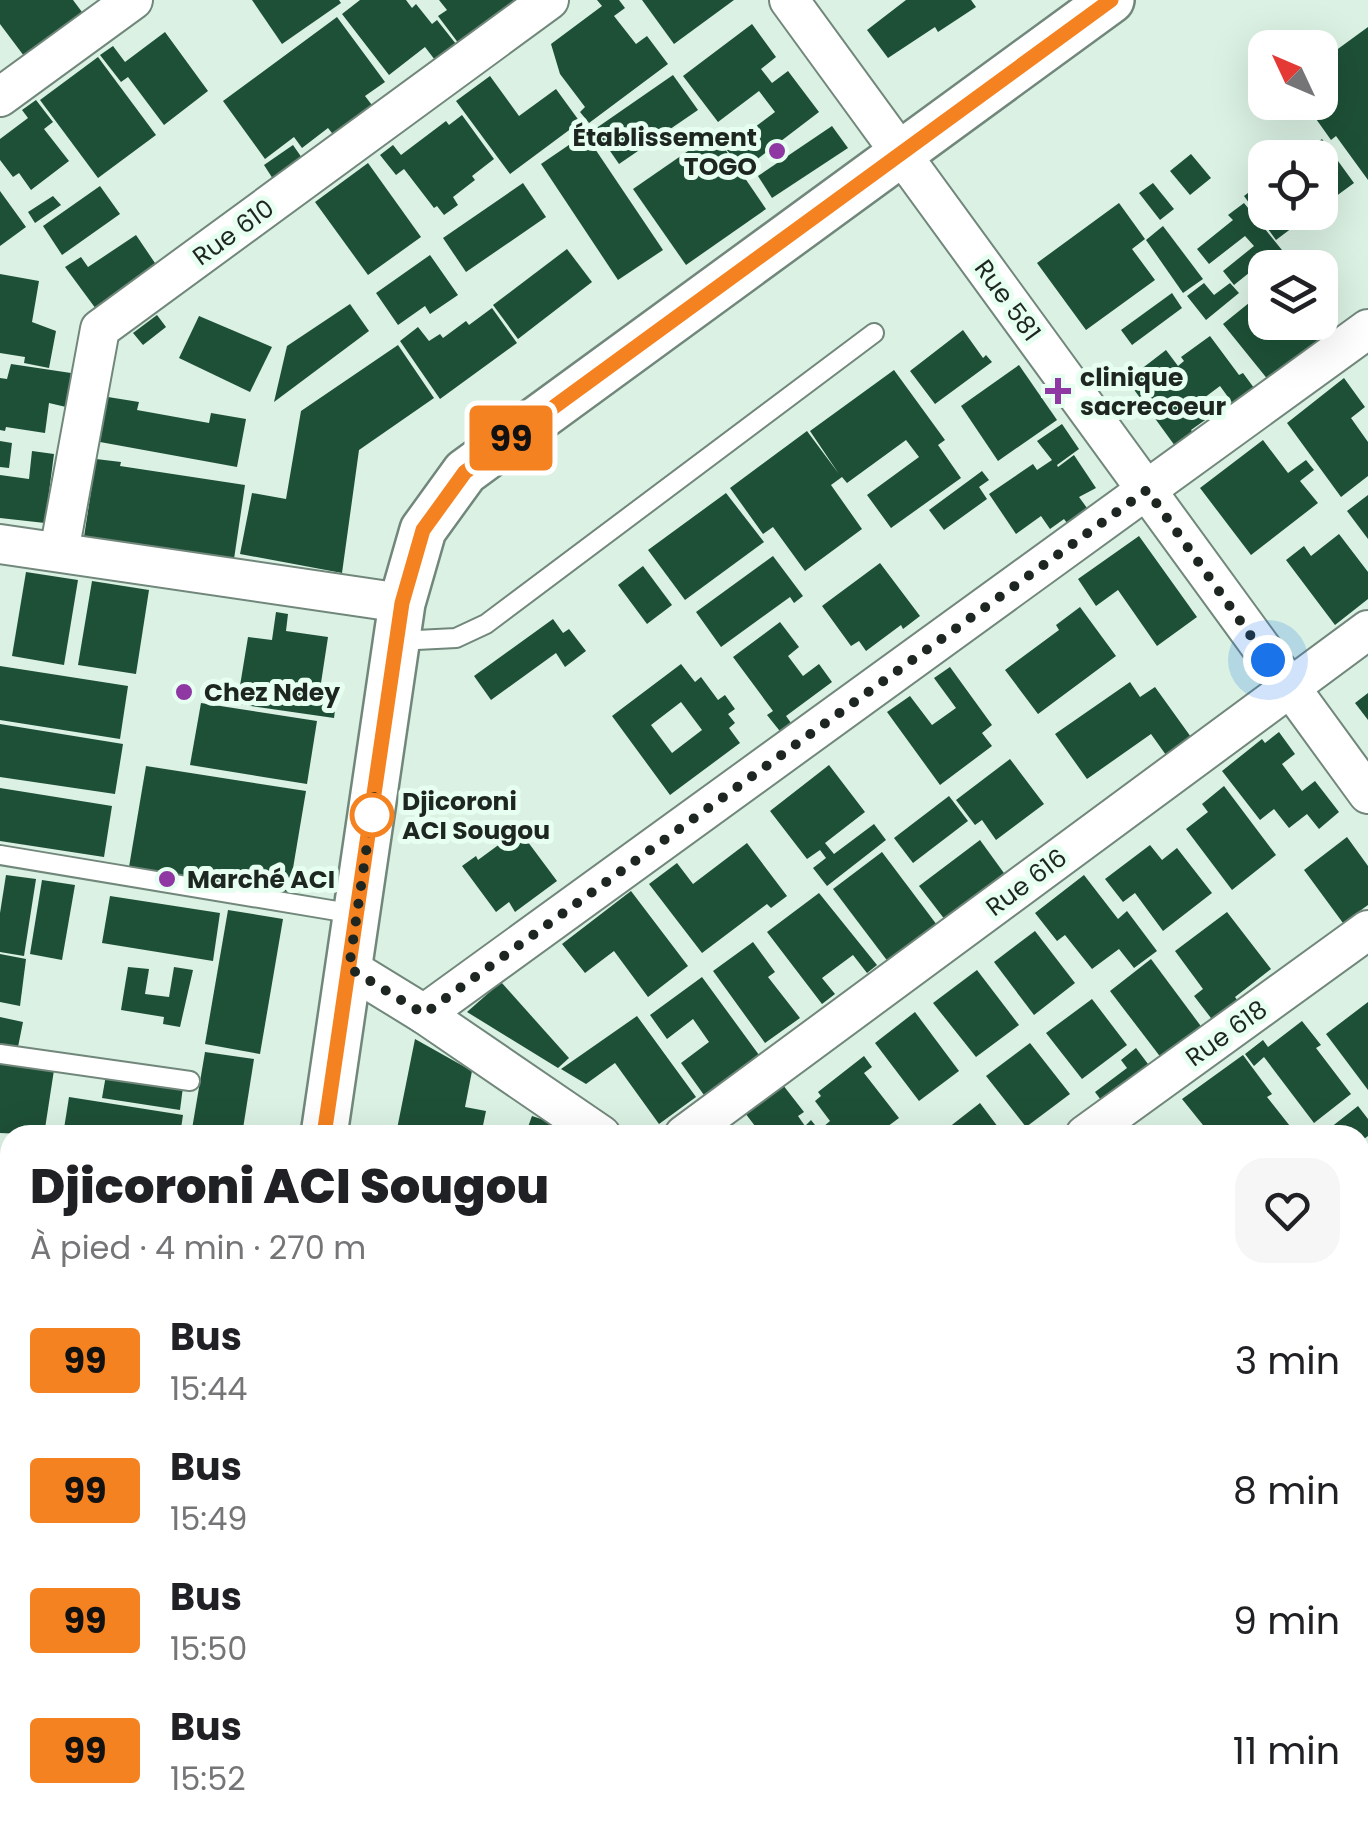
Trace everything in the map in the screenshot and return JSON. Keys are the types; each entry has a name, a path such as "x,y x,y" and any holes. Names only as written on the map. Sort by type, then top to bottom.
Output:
{"street":[{"path":"0,97 133,0"},
{"name":"Rue 610","path":"59,552 100,329 548,0"},
{"name":"Rue 581","path":"789,0 1368,794"},
{"path":"325,1125 399,622 423,530 465,472 1111,0"},
{"path":"424,1014 1368,329"},
{"path":"0,544 59,552 399,622"},
{"name":"Rue 616","path":"698,1125 1368,630"},
{"name":"Rue 618","path":"1099,1125 1368,930"},
{"path":"349,968 424,1014 586,1125"}],"lane":[{"path":"399,622 456,638 486,624 874,333"},
{"path":"0,855 358,914"},
{"path":"0,1054 190,1081"}],"building":[{"path":"0,0 73,0 82,12 24,56 0,24"},
{"path":"252,0 339,0 341,3 282,44"},
{"path":"360,0 406,0 412,8 416,4 432,24 437,20 456,44 435,60 425,47 389,75 342,14"},
{"path":"439,0 519,0 459,44 438,16 447,10"},
{"path":"597,0 619,0 625,8 614,16 636,44 647,36 668,64 589,123 580,112 585,107 560,74 551,44 602,6"},
{"path":"642,0 734,0 674,44"},
{"path":"906,0 971,0 976,7 938,32 935,27 888,58 867,30"},
{"path":"337,17 385,82 365,96 378,113 339,142 328,128 302,148 294,137 265,159 223,101"},
{"path":"752,24 776,57 761,69 772,83 788,71 819,112 743,170 726,149 775,112 759,91 718,122 683,76"},
{"path":"1368,27 1368,180 1336,136 1331,140 1317,120 1338,120 1338,49"},
{"path":"165,32 208,91 164,125 128,77 121,82 100,55 113,46 125,62"},
{"path":"98,57 156,135 98,178 40,100"},
{"path":"673,75 698,110 619,164 595,129"},
{"path":"490,76 519,116 556,89 580,122 510,174 456,101"},
{"path":"36,100 53,122 44,129 69,161 31,190 19,173 13,177 0,160 0,139 28,118 22,110"},
{"path":"462,115 494,159 453,197 458,205 444,215 404,169 396,175 380,155 393,145 401,155 446,121 449,125"},
{"path":"832,126 848,148 772,198 758,176"},
{"path":"714,133 766,209 686,265 633,189"},
{"path":"585,134 663,250 618,280 541,164"},
{"path":"293,145 302,158 273,179 264,165"},
{"path":"1191,154 1211,178 1190,195 1170,171"},
{"path":"1338,161 1354,183 1338,195"},
{"path":"368,163 421,237 368,275 315,202"},
{"path":"523,183 546,217 466,272 443,238"},
{"path":"1153,183 1174,209 1160,220 1139,193"},
{"path":"100,186 120,214 62,255 43,226"},
{"path":"0,191 26,227 0,246"},
{"path":"53,196 61,205 35,223 28,212"},
{"path":"1119,203 1145,239 1132,249 1155,280 1086,330 1037,263"},
{"path":"1244,203 1248,208 1248,230 1266,230 1282,250 1249,250 1254,246 1245,236 1209,264 1197,249 1233,220 1228,215"},
{"path":"1163,226 1203,279 1183,293 1146,240"},
{"path":"1269,230 1289,230 1276,240"},
{"path":"136,235 157,266 96,309 65,267 81,257 88,267"},
{"path":"567,249 592,282 518,339 493,305"},
{"path":"1248,251 1248,274 1234,285 1223,271"},
{"path":"430,255 458,295 430,314 425,306 398,325 376,293"},
{"path":"0,274 39,281 32,322 56,331 49,368 24,363 25,357 0,353"},
{"path":"1204,283 1214,295 1230,283 1239,293 1206,320 1187,296"},
{"path":"1172,293 1182,308 1132,345 1121,330"},
{"path":"350,304 369,331 274,402 287,346"},
{"path":"1248,304 1248,340 1334,340 1322,350 1317,342 1269,381 1223,324"},
{"path":"492,308 517,343 440,399 400,341 418,327 429,341 440,334 443,338"},
{"path":"157,315 166,327 143,345 133,333"},
{"path":"199,316 272,347 250,392 179,358"},
{"path":"963,330 983,358 986,355 992,362 935,404 910,371"},
{"path":"1210,336 1257,392 1236,408 1220,386 1204,398 1215,413 1191,430 1196,437 1178,450 1127,380 1166,350 1178,366 1184,361 1181,357"},
{"path":"398,345 434,398 359,450 342,573 240,554 252,493 286,499 301,411"},
{"path":"11,364 71,373 66,407 49,403 45,433 6,427 5,431 0,430 0,378 7,379"},
{"path":"1019,365 1057,420 998,461 961,406"},
{"path":"894,370 945,440 938,445 961,478 891,528 867,495 919,457 906,440 847,483 842,477 831,485 862,529 805,571 773,527 763,534 730,488 807,431 839,474 810,431"},
{"path":"1344,378 1365,407 1351,418 1368,442 1368,476 1341,497 1287,423"},
{"path":"108,397 139,402 137,410 209,423 211,413 246,419 237,467 100,442"},
{"path":"1062,424 1079,449 1058,467 1074,455 1096,488 1079,497 1087,508 1067,523 1064,519 1050,529 1041,516 1016,534 989,494 1033,464 1037,470 1052,460 1037,441"},
{"path":"1263,440 1288,473 1306,460 1314,470 1300,481 1318,503 1251,555 1200,488"},
{"path":"0,441 12,443 9,468 0,467"},
{"path":"32,451 54,454 45,523 0,518 0,475 29,479"},
{"path":"96,459 245,485 234,559 84,537"},
{"path":"982,471 989,480 979,487 987,499 944,530 929,510"},
{"path":"726,493 764,542 685,600 648,550"},
{"path":"1368,495 1368,539 1347,511"},
{"path":"1339,534 1368,572 1368,599 1335,625 1286,560 1304,546 1311,556"},
{"path":"1139,536 1197,617 1157,646 1118,590 1096,606 1078,579"},
{"path":"773,556 803,596 794,603 790,597 721,647 696,612"},
{"path":"880,563 920,616 866,651 859,641 851,646 822,606"},
{"path":"643,566 672,605 647,624 618,585"},
{"path":"26,572 78,580 64,665 12,656"},
{"path":"92,581 149,590 136,674 78,665"},
{"path":"1080,607 1116,656 1038,714 1005,670 1059,630 1056,625"},
{"path":"276,612 288,614 286,631 328,637 321,683 338,686 334,718 237,704 248,637 272,640"},
{"path":"553,619 563,633 569,629 586,651 565,667 556,653 491,700 474,676"},
{"path":"780,622 799,647 788,656 803,676 819,664 832,682 786,716 794,727 783,735 767,715 773,711 733,657"},
{"path":"681,664 695,682 701,677 718,700 725,695 735,709 728,714 735,723 729,728 740,743 670,795 612,716","holes":["681,702 702,730 672,753 651,725"]},
{"path":"0,666 128,686 120,739 0,720"},
{"path":"950,667 992,725 982,733 992,746 940,785 887,712 910,696 932,725 956,708 934,678"},
{"path":"1130,682 1140,697 1155,687 1196,744 1171,762 1151,734 1087,779 1055,734"},
{"path":"1368,693 1368,720 1355,703"},
{"path":"201,703 317,721 307,784 190,765"},
{"path":"0,724 123,744 115,794 0,777"},
{"path":"1279,732 1295,754 1282,764 1302,791 1315,781 1339,812 1319,829 1307,814 1289,828 1274,809 1260,820 1222,771 1262,739 1265,743"},
{"path":"1010,759 1044,804 996,840 982,820 975,825 956,800"},
{"path":"829,765 865,812 825,843 834,854 874,824 886,840 827,886 813,868 826,858 820,850 807,859 770,811"},
{"path":"146,766 306,791 288,898 128,873"},
{"path":"1224,786 1276,855 1232,890 1186,829 1208,812 1202,804"},
{"path":"0,788 112,806 104,857 0,841"},
{"path":"949,796 968,821 913,863 894,838"},
{"path":"519,830 557,881 515,912 509,902 496,912 462,866 476,856 478,860"},
{"path":"1347,837 1368,866 1368,905 1343,923 1304,870"},
{"path":"980,840 1009,880 949,925 919,886"},
{"path":"747,843 787,896 771,908 767,904 702,953 649,884 677,863 693,884"},
{"path":"1150,845 1162,860 1177,848 1212,893 1163,931 1135,893 1123,902 1105,879"},
{"path":"882,852 943,933 889,963 833,889"},
{"path":"6,875 36,879 24,956 0,952 0,913"},
{"path":"1084,875 1118,919 1127,911 1157,951 1134,968 1119,949 1092,969 1065,935 1057,941 1035,913"},
{"path":"42,880 75,885 62,960 30,954"},
{"path":"631,891 688,966 648,997 614,951 585,973 562,944"},
{"path":"819,893 877,965 867,973 853,955 822,978 835,994 822,1004 767,932"},
{"path":"110,896 220,913 213,961 102,943"},
{"path":"228,910 283,919 260,1054 205,1044"},
{"path":"1227,912 1271,969 1235,997 1246,1012 1221,1031 1194,996 1203,989 1175,951"},
{"path":"1035,931 1075,983 1034,1015 994,962"},
{"path":"753,942 775,972 768,977 800,1018 765,1043 713,971"},
{"path":"0,954 26,959 20,1006 0,1002"},
{"path":"1151,959 1203,1029 1162,1059 1110,991"},
{"path":"128,967 149,969 145,994 169,997 174,967 193,970 180,1027 163,1024 164,1017 121,1010"},
{"path":"977,970 1019,1025 976,1057 933,1003"},
{"path":"702,977 759,1055 704,1095 681,1063 709,1042 693,1019 667,1039 650,1015"},
{"path":"501,982 569,1058 558,1068 467,1012"},
{"path":"1092,999 1127,1045 1082,1079 1046,1033"},
{"path":"1368,1002 1368,1090 1326,1034"},
{"path":"915,1012 959,1071 919,1101 875,1043"},
{"path":"637,1016 696,1097 659,1124 615,1063 586,1084 561,1069"},
{"path":"0,1017 23,1022 17,1052 0,1049"},
{"path":"1302,1021 1321,1045 1316,1048 1351,1094 1314,1123 1264,1057 1254,1066 1245,1054 1263,1040 1268,1047"},
{"path":"415,1039 472,1071 465,1107 486,1111 483,1125 398,1125"},
{"path":"1030,1043 1070,1094 1024,1125 986,1076"},
{"path":"1136,1048 1151,1068 1104,1104 1095,1092 1127,1068 1121,1060"},
{"path":"205,1052 254,1059 244,1125 193,1125"},
{"path":"1243,1055 1272,1094 1267,1097 1289,1125 1203,1125 1182,1099"},
{"path":"864,1056 872,1067 864,1073 899,1118 890,1125 825,1125 830,1121 815,1101 821,1096 818,1092"},
{"path":"0,1062 54,1070 46,1125 0,1125"},
{"path":"106,1075 183,1087 180,1110 102,1098"},
{"path":"783,1085 804,1112 798,1116 804,1125 754,1125 745,1113"},
{"path":"69,1097 183,1115 182,1125 65,1125"},
{"path":"980,1103 996,1125 952,1125"},
{"path":"1358,1106 1368,1119 1368,1125 1334,1125"},
{"path":"532,1116 554,1125 529,1125"}],"bus line":[{"name":"99","path":"326,1125 402,603 423,530 465,472 1111,0"}],"place":[{"name":"Établissement TOGO","path":"777,151"},
{"name":"clinique sacrecoeur","path":"1058,391"},
{"name":"Chez Ndey","path":"184,692"},
{"name":"Djicoroni ACI Sougou","path":"372,815"},
{"name":"Marché ACI","path":"167,879"}],"route":[{"path":"372,815 374,797 349,968 424,1014 1147,490 1268,660"}]}
